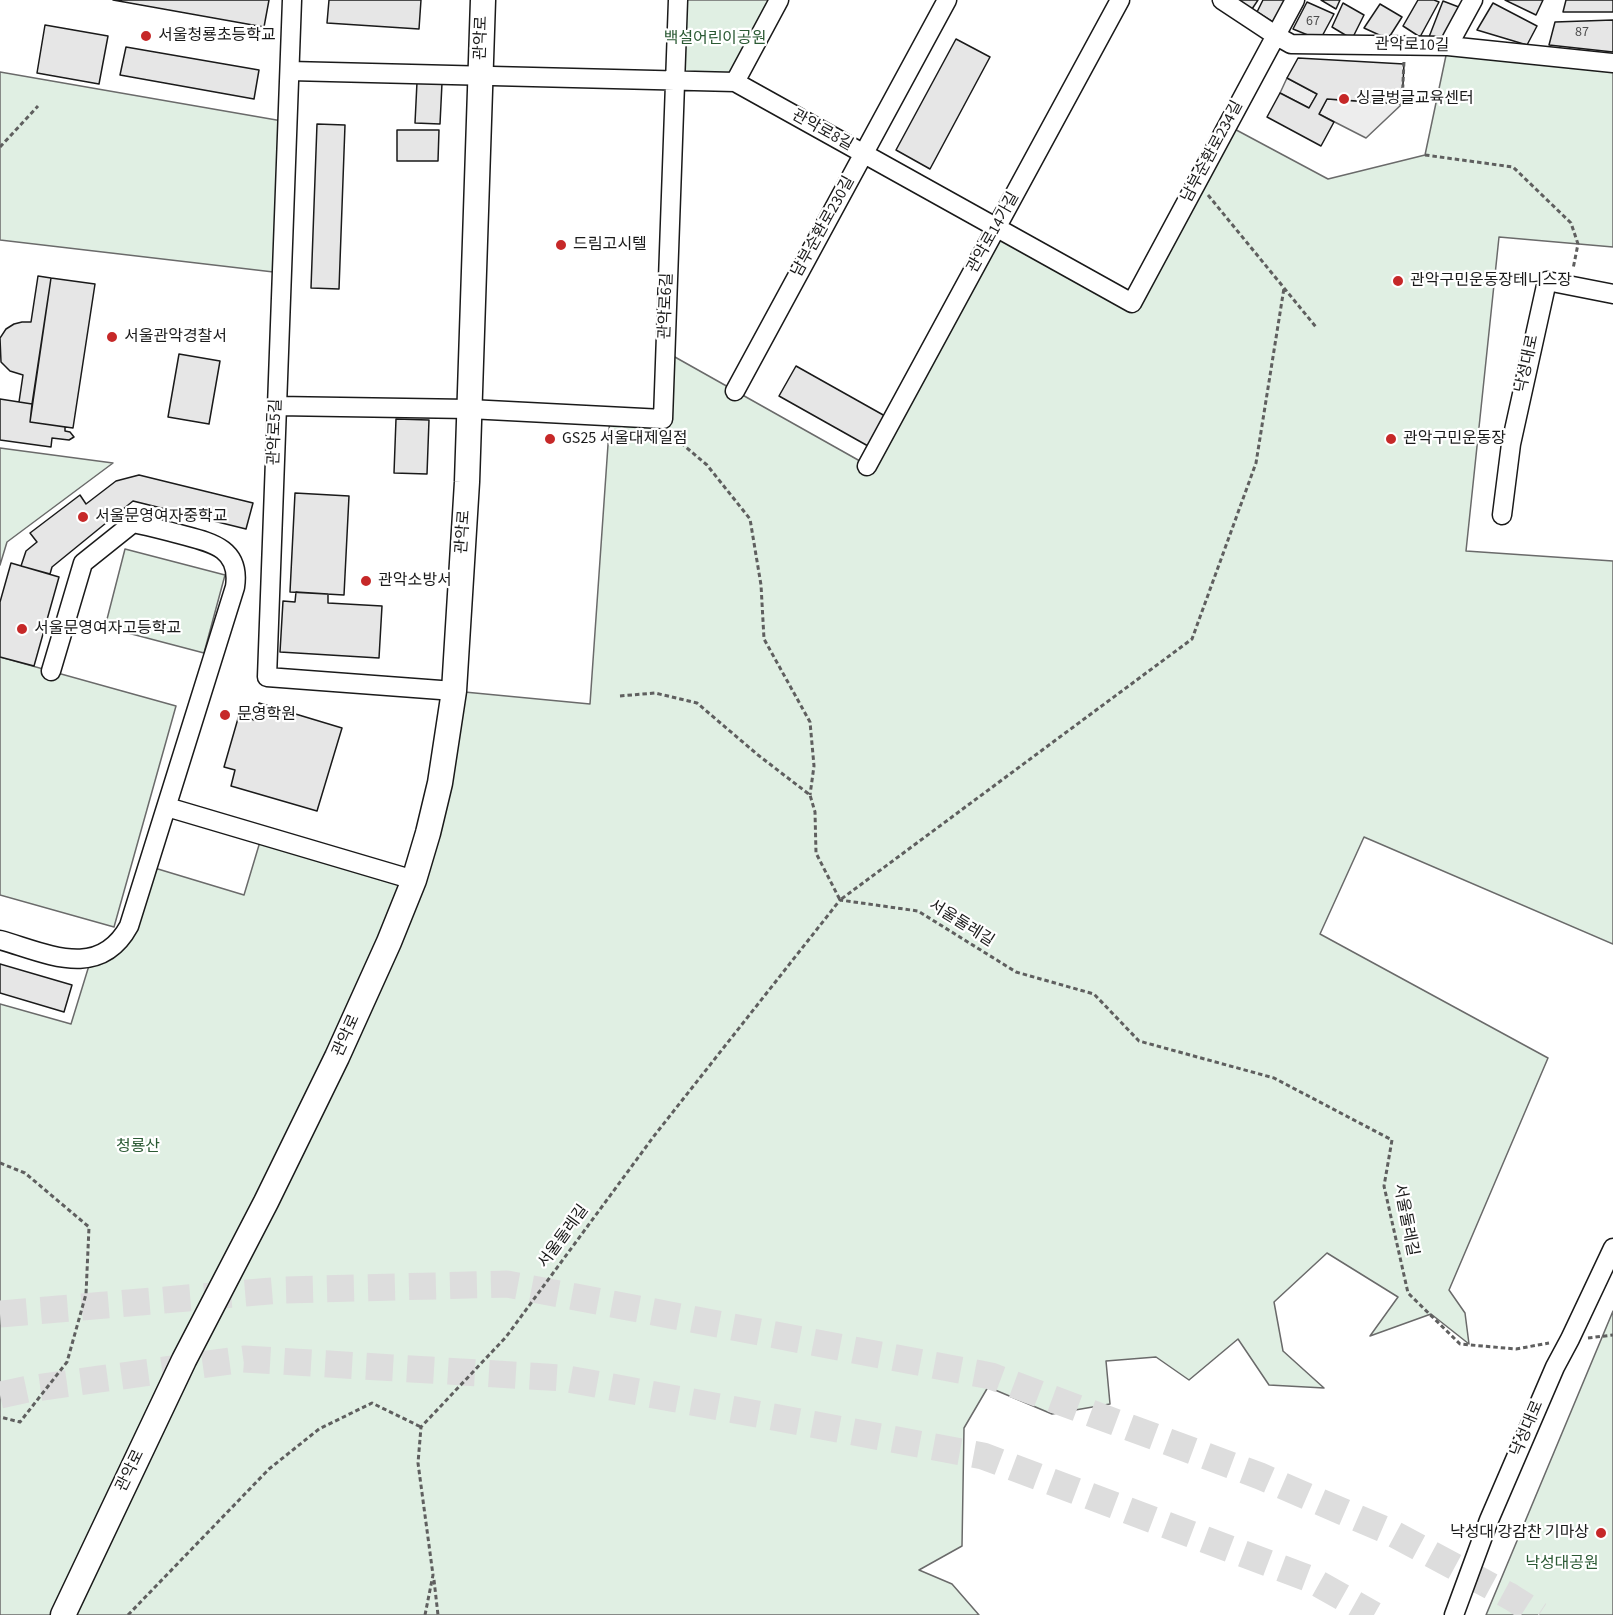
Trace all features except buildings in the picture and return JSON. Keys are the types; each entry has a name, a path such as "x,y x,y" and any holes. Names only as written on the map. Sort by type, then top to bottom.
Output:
{"main road":[{"name":"관악로","path":"63,1615 184,1360 337,1058 389,942 414,880 428,833 440,783 454,691 467,482 483,0"}],"street":[{"name":"관악로5길","path":"292,0 267,677 454,691"},
{"name":"관악로6길","path":"470,409 663,419 678,0"},
{"path":"735,82 779,0"},
{"name":"남부순환로230길","path":"735,391 947,0"},
{"name":"관악로14가길","path":"867,466 1120,0"},
{"name":"관악로10길","path":"1222,0 1291,44 1448,46 1613,63"},
{"name":"남부순환로234길","path":"1132,303 1295,0"},
{"path":"1448,46 1473,0"},
{"name":"관악로","path":"290,71 481,76"},
{"name":"관악로8길","path":"481,76 735,82 1132,303"},
{"name":"낙성대로","path":"1502,515 1511,444 1547,281 1613,294"},
{"path":"277,406 470,409"},
{"path":"0,940 71,959 91,958 112,948 125,935 236,587 236,571 231,559 221,547 208,541 133,523 82,563 51,671"},
{"path":"167,807 414,880"},
{"name":"낙성대로","path":"1454,1615 1490,1520 1555,1367 1613,1248"}],"path":[{"path":"1402,104 1405,46"},
{"path":"0,147 38,106"},
{"path":"1425,155 1513,167 1571,223 1578,244 1569,285"},
{"path":"1197,182 1316,327"},
{"path":"681,443 707,465 750,519 761,585 764,639 810,722 814,766 810,795 815,812 816,853 840,900 1192,639 1256,463 1284,288"},
{"path":"620,696 655,693 697,704 810,795"},
{"name":"서울둘레길","path":"421,1426 506,1337 654,1136 840,900 918,911 1016,972 1094,994 1139,1041 1274,1078 1392,1140 1384,1186 1408,1293 1460,1344 1516,1349 1570,1339 1613,1335"},
{"path":"0,1163 25,1173 89,1227 86,1294 67,1362 20,1422 0,1417"},
{"path":"128,1615 269,1469 319,1429 372,1404 421,1426 418,1463 438,1615"},
{"path":"425,1615 433,1575"}],"green space":[{"name":"백설어린이공원","path":"678,0 779,0 735,82 675,80"},
{"name":"청룡산","path":"1448,46 1613,63 1613,247 1499,237 1466,551 1613,561 1613,944 1364,837 1320,934 1548,1058 1449,1290 1465,1313 1469,1344 1431,1314 1370,1336 1398,1297 1327,1253 1274,1302 1283,1351 1324,1388 1269,1385 1238,1339 1189,1380 1156,1357 1106,1361 1110,1404 1052,1414 988,1387 964,1428 962,1546 919,1570 952,1584 979,1615 0,1615 0,1004 71,1024 91,959 112,948 148,866 244,895 262,835 414,879 454,691 590,704 610,416 663,419 666,352 867,465 996,228 1132,303 1227,125 1328,179 1425,155"},
{"path":"0,72 288,122 282,273 0,240"},
{"path":"0,448 113,463 7,542 0,565"},
{"path":"125,549 225,575 204,653 105,627"},
{"path":"0,657 176,706 114,927 0,895"},
{"name":"낙성대공원","path":"1613,1311 1613,1615 1486,1615"}],"shaded area":[{"path":"1287,78 1317,94 1309,108 1280,93"},
{"path":"1327,99 1402,104 1366,138 1319,114"}],"tunnel":[{"path":"0,1314 282,1290 507,1284 991,1376 1260,1476 1390,1532 1511,1597 1539,1615"},
{"path":"0,1395 28,1389 244,1359 563,1378 983,1456 1310,1579 1374,1615"}],"place":[{"name":"서울청룡초등학교","path":"146,36"},
{"name":"싱글벙글교육센터","path":"1344,99"},
{"name":"드림고시텔","path":"561,245"},
{"name":"관악구민운동장테니스장","path":"1398,281"},
{"name":"서울관악경찰서","path":"112,337"},
{"name":"GS25 서울대제일점","path":"550,439"},
{"name":"관악구민운동장","path":"1391,439"},
{"name":"서울문영여자중학교","path":"83,517"},
{"name":"관악소방서","path":"366,581"},
{"name":"서울문영여자고등학교","path":"22,629"},
{"name":"문영학원","path":"225,715"},
{"name":"낙성대 강감찬 기마상","path":"1601,1533"}]}
